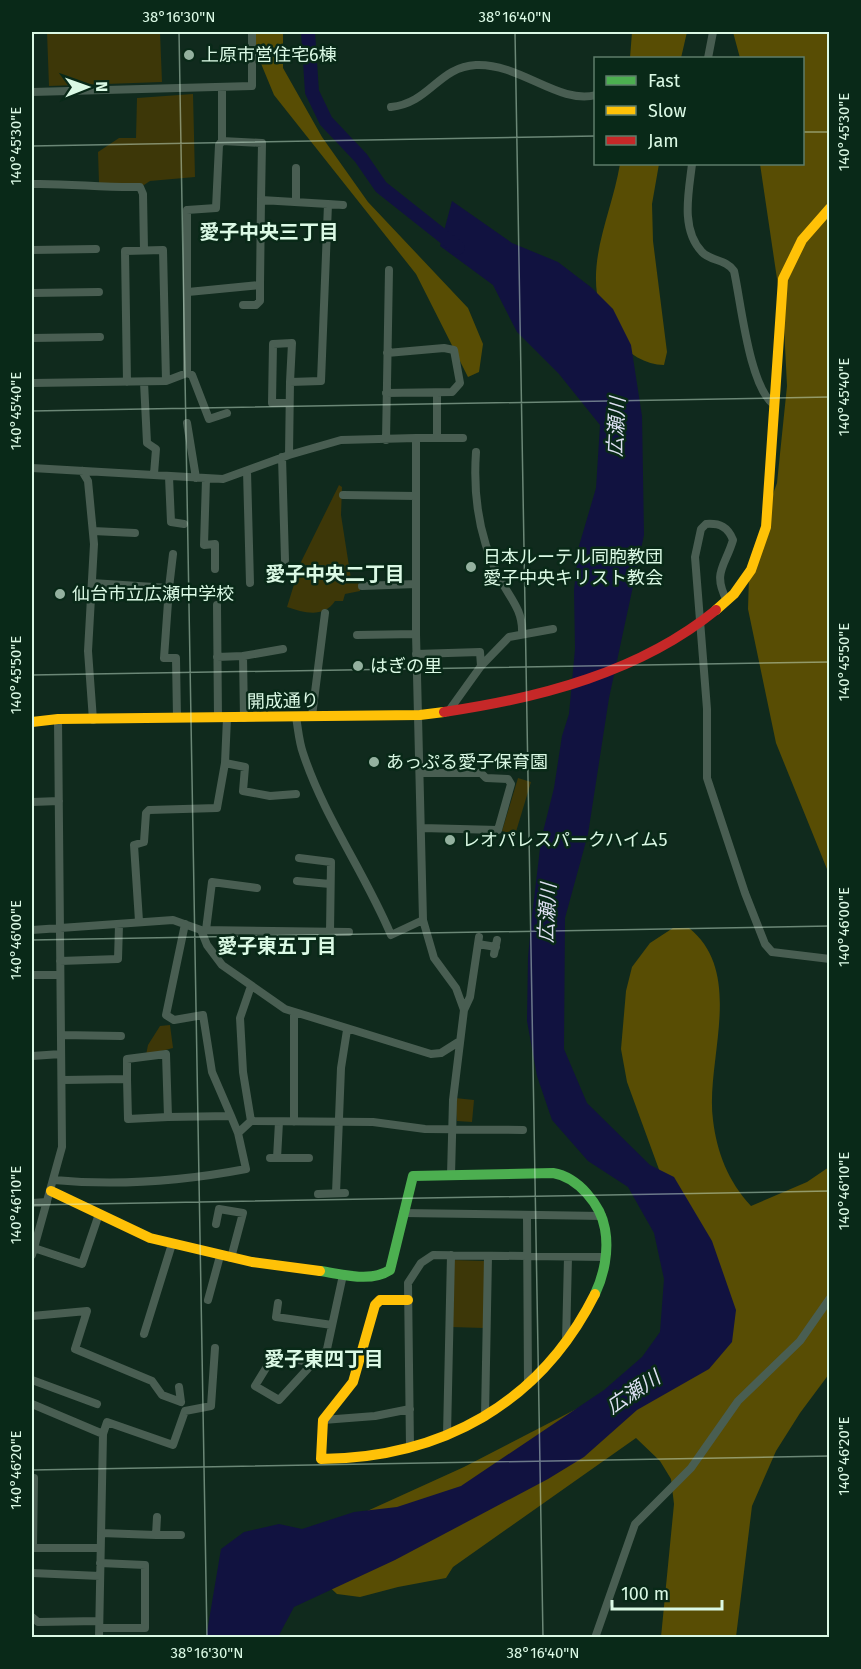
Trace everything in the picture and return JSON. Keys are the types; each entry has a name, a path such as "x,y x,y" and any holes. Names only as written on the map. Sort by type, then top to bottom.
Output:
{"street":[{"path":"32,92 252,86 252,32"},
{"path":"708,57 713,32"},
{"path":"391,107 418,100 454,70 478,65 520,73 577,98 594,95"},
{"path":"187,373 187,210 216,208 219,145 222,141 222,87"},
{"path":"222,141 262,143 260,301 256,304 243,305"},
{"path":"692,165 688,197 692,235 703,253 729,264 734,271 746,335 758,381 766,399 774,405"},
{"path":"296,168 296,200"},
{"path":"32,184 74,183 97,188 140,186 143,194 144,250"},
{"path":"261,200 296,200 343,205"},
{"path":"273,373 290,378 321,381 328,204"},
{"name":"開成通り","path":"32,722 58,719 312,717 420,715 448,712 568,686 616,668 659,648 727,601 744,581 754,564 766,528 783,279 789,258 798,242 830,208"},
{"path":"32,250 96,249"},
{"path":"128,382 125,251 144,250 162,250 166,381"},
{"path":"386,440 390,270"},
{"path":"188,292 260,285"},
{"path":"32,293 99,292"},
{"path":"32,339 100,337"},
{"path":"285,560 285,456 289,403 292,343 273,344 272,403 289,403"},
{"path":"386,393 452,392 460,383 454,350 444,348 387,353"},
{"path":"32,383 166,381 187,373 192,375 209,418 227,413"},
{"path":"144,382 147,442 156,449 154,474"},
{"path":"437,393 437,438"},
{"path":"187,423 196,478"},
{"path":"416,438 416,654 420,715 423,920 434,958 456,988 464,1010"},
{"path":"32,468 223,479 285,456 341,440 463,438"},
{"path":"476,452 474,486 477,512 500,580 509,591 523,618 522,633"},
{"path":"82,471 88,481 93,531 88,651 93,720"},
{"path":"247,471 250,583"},
{"path":"169,477 168,524 183,524"},
{"path":"206,479 204,545 215,544 215,568"},
{"path":"343,495 416,496"},
{"path":"727,601 719,586 718,574 734,540 723,526 706,524 701,529 695,557 707,709 707,778 765,944 771,952 830,959"},
{"path":"93,531 135,532"},
{"path":"173,554 164,658 176,658 177,718"},
{"path":"92,583 169,588"},
{"path":"362,586 416,584"},
{"path":"139,921 134,845 144,842 146,813 149,810 217,808 225,763 217,657 217,605"},
{"path":"312,717 325,613"},
{"path":"448,712 481,666 504,640 522,633 553,629"},
{"path":"357,635 416,634"},
{"path":"217,657 243,656 283,649"},
{"path":"416,654 480,652 481,666"},
{"path":"243,656 244,718"},
{"path":"296,717 302,752 335,822 376,898 391,935 423,920"},
{"path":"58,719 62,1147 33,1251 82,1264 99,1214"},
{"path":"225,763 245,767 243,791 270,796 296,794"},
{"path":"421,773 481,773 486,778 508,779 511,784 498,830 422,828"},
{"path":"32,802 59,801"},
{"path":"299,858 331,862 330,932"},
{"path":"297,881 330,885"},
{"path":"256,888 212,882 204,930 207,945 222,965 285,1009 347,1030 431,1054 441,1053 460,1041"},
{"path":"32,930 60,930 139,921 173,920 204,930 349,932"},
{"path":"32,1203 51,1191 93,1184 199,1178 246,1168 238,1133 212,1072 203,1015 174,1020 166,1015 185,924"},
{"path":"60,961 118,959 119,925"},
{"path":"451,1175 451,1129 464,1010 470,997 479,940 496,947"},
{"path":"32,975 60,975"},
{"path":"251,986 240,1018 243,1072 251,1121"},
{"path":"294,1012 294,1122"},
{"path":"336,1193 342,1068 347,1030"},
{"path":"61,1035 121,1036"},
{"path":"32,1056 62,1054"},
{"path":"168,1118 166,1054 127,1059 128,1119 168,1118 231,1116"},
{"path":"63,1080 127,1079"},
{"path":"238,1133 251,1121 341,1120 451,1129 523,1130"},
{"path":"279,1122 274,1158 309,1158"},
{"path":"51,1191 150,1238 225,1257 343,1275 381,1276 390,1270 413,1176 561,1174 583,1190 602,1216 608,1236 606,1257 594,1294 566,1342 528,1384 485,1417 447,1435 410,1448 369,1457 321,1459 323,1420 353,1382 375,1305 380,1300 408,1300"},
{"path":"318,1194 345,1193"},
{"path":"208,1300 243,1213 219,1209 216,1224"},
{"path":"403,1213 602,1216"},
{"path":"527,1216 528,1384"},
{"path":"144,1334 172,1244"},
{"path":"410,1448 408,1283 421,1263 433,1255 606,1257"},
{"path":"447,1435 451,1255"},
{"path":"485,1417 488,1256"},
{"path":"566,1342 568,1257"},
{"path":"313,1363 274,1355 255,1386 279,1400 327,1348 343,1275"},
{"path":"595,1638 635,1524 691,1468 738,1401 800,1341 830,1298"},
{"path":"278,1303 276,1317 332,1325"},
{"path":"32,1316 87,1311 75,1349 152,1381 162,1395 181,1402"},
{"path":"185,1411 210,1406 215,1348"},
{"path":"32,1380 97,1404"},
{"path":"99,1638 103,1434 107,1422 173,1445 185,1411 179,1387"},
{"path":"32,1404 103,1434"},
{"path":"323,1420 375,1416 410,1410"},
{"path":"34,1478 33,1548 100,1548"},
{"path":"156,1535 157,1517"},
{"path":"101,1533 181,1535"},
{"path":"32,1617 38,1622 145,1628 145,1565 100,1563"},
{"path":"32,1573 100,1576"}],"shaded area":[{"path":"47,32 160,32 162,82 49,86"},
{"path":"255,32 283,32 283,68 322,137 368,202 468,308 483,344 479,372 468,377 416,274 274,95 255,49"},
{"path":"632,32 687,32 681,57 630,57"},
{"path":"733,32 829,32 829,874 776,743 748,609 749,576 758,536 777,483 787,386 784,326 760,165 804,165 804,57 740,57"},
{"path":"193,94 195,177 150,181 144,185 99,183 98,152 119,138 136,138 137,98"},
{"path":"620,165 659,165 652,204 653,241 667,352 664,365 644,361 632,354 617,340 604,319 598,297 596,275 598,253"},
{"path":"339,485 342,487 341,515 351,579 360,581 360,591 345,594 343,601 335,601 319,612 300,611 287,607 301,562"},
{"path":"518,778 531,782 515,835 502,831"},
{"path":"673,928 689,928 706,947 716,969 720,993 712,1097 713,1120 717,1144 736,1187 751,1206 807,1182 829,1167 829,1374 776,1451 752,1506 736,1637 661,1637 674,1504 671,1479 660,1461 636,1438 453,1567 446,1578 360,1597 337,1594 325,1583 365,1512 464,1467 613,1390 663,1346 673,1273 661,1175 627,1082 621,1049 626,991 632,967 650,943"},
{"path":"170,1025 173,1048 146,1055 148,1045 160,1026"},
{"path":"455,1098 474,1100 472,1122 457,1121"},
{"path":"452,1260 485,1261 484,1328 451,1327"}],"water":[{"path":"452,201 512,243 558,262 592,288 613,309 631,345 642,416 644,535 609,698 588,834 565,918 564,1049 587,1103 650,1165 674,1177 712,1241 736,1310 732,1342 709,1369 637,1410 584,1457 548,1479 395,1560 294,1607 278,1637 206,1638 221,1549 244,1532 279,1524 302,1529 354,1512 397,1507 461,1486 604,1390 642,1357 660,1332 664,1279 654,1233 628,1187 588,1161 552,1120 537,1076 527,1021 528,957 541,840 554,788 562,736 569,714 575,649 574,590 579,546 596,488 600,425 559,374 517,332 493,285 440,246"}],"waterway":[{"name":"広瀬川","path":"308,32 312,92 326,121 361,158 381,187 458,248"}],"traffic: fast":[{"path":"320,1271 365,1277 390,1270 413,1176 553,1173 579,1186 593,1202 603,1220 606,1254 601,1279 595,1294"}],"traffic: slow":[{"path":"716,610 734,594 751,570 766,527 783,279 802,240 830,208"},
{"path":"32,722 58,719 420,715 444,712"},
{"path":"51,1191 150,1238 252,1262 320,1271"},
{"path":"408,1300 380,1300 375,1305 353,1382 323,1420 321,1459 365,1456 407,1448 446,1435 482,1417 516,1394 546,1366 572,1333 595,1294"}],"traffic: jam":[{"path":"444,712 516,699 588,679 655,650 686,632 716,610"}],"place":[{"name":"上原市営住宅6棟","path":"189,55"},
{"name":"日本ルーテル同胞教団 愛子中央キリスト教会","path":"471,567"},
{"name":"仙台市立広瀬中学校","path":"60,594"},
{"name":"はぎの里","path":"358,666"},
{"name":"あっぷる愛子保育園","path":"374,762"},
{"name":"レオパレスパークハイム5","path":"450,840"}],"district":[{"name":"愛子中央三丁目","path":"269,232"},
{"name":"愛子中央二丁目","path":"335,574"},
{"name":"愛子東五丁目","path":"277,946"},
{"name":"愛子東四丁目","path":"324,1359"}]}
